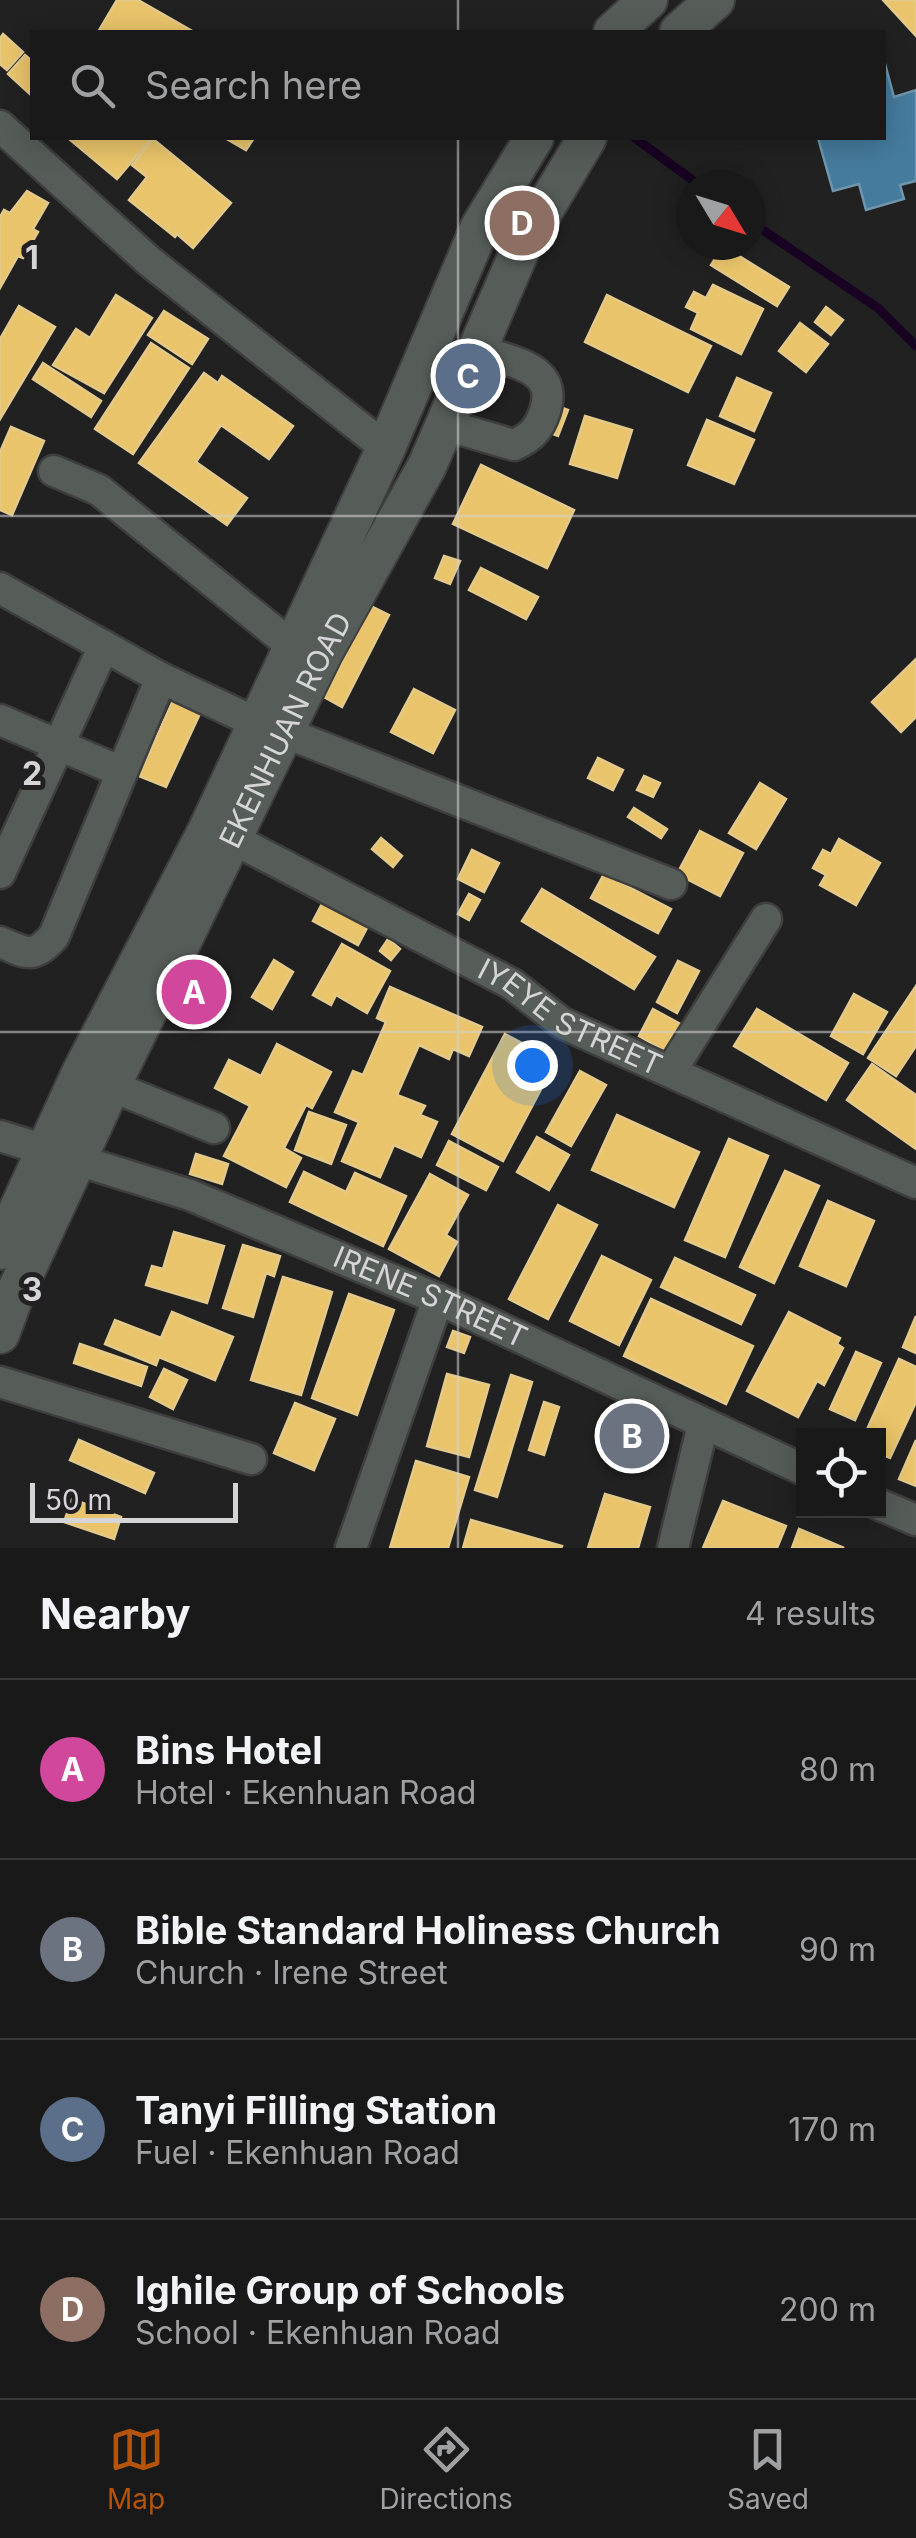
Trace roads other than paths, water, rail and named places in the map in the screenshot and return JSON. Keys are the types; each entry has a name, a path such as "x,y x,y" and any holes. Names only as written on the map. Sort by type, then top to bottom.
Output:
{"main road":[{"path":"682,30 715,0"},
{"name":"EKENHUAN ROAD","path":"0,1334 13,1235 60,1156 111,1086 233,839 271,728 291,645 386,448 480,227 533,140"},
{"name":"EKENHUAN ROAD","path":"60,1156 207,831 323,653 427,466 521,248 586,140"}],"street":[{"path":"0,126 149,261 386,448"},
{"path":"444,426 514,445 539,428 550,395 544,380 531,369 477,350"},
{"path":"54,470 99,490 291,645"},
{"path":"0,588 161,678 271,728 671,884"},
{"path":"0,873 104,646"},
{"path":"0,942 26,954 42,950 54,936 161,678"},
{"path":"0,720 122,772"},
{"name":"IYEYE STREET","path":"233,839 512,984 562,1023 916,1183"},
{"path":"670,1071 766,919"},
{"path":"111,1086 214,1128"},
{"name":"IRENE STREET","path":"0,1136 190,1194 438,1299 796,1466"},
{"path":"352,1548 438,1299"},
{"path":"0,1382 251,1459"},
{"path":"673,1548 703,1425"},
{"path":"886,1507 916,1520"}],"waterway":[{"path":"638,140 679,170"},
{"path":"766,232 878,308 916,346"}],"place":[{"name":"Ighile Group of Schools","path":"522,223"},
{"name":"Tanyi Filling Station","path":"468,376"},
{"name":"Bins Hotel","path":"194,992"},
{"name":"Bible Standard Holiness Church","path":"632,1436"}]}
